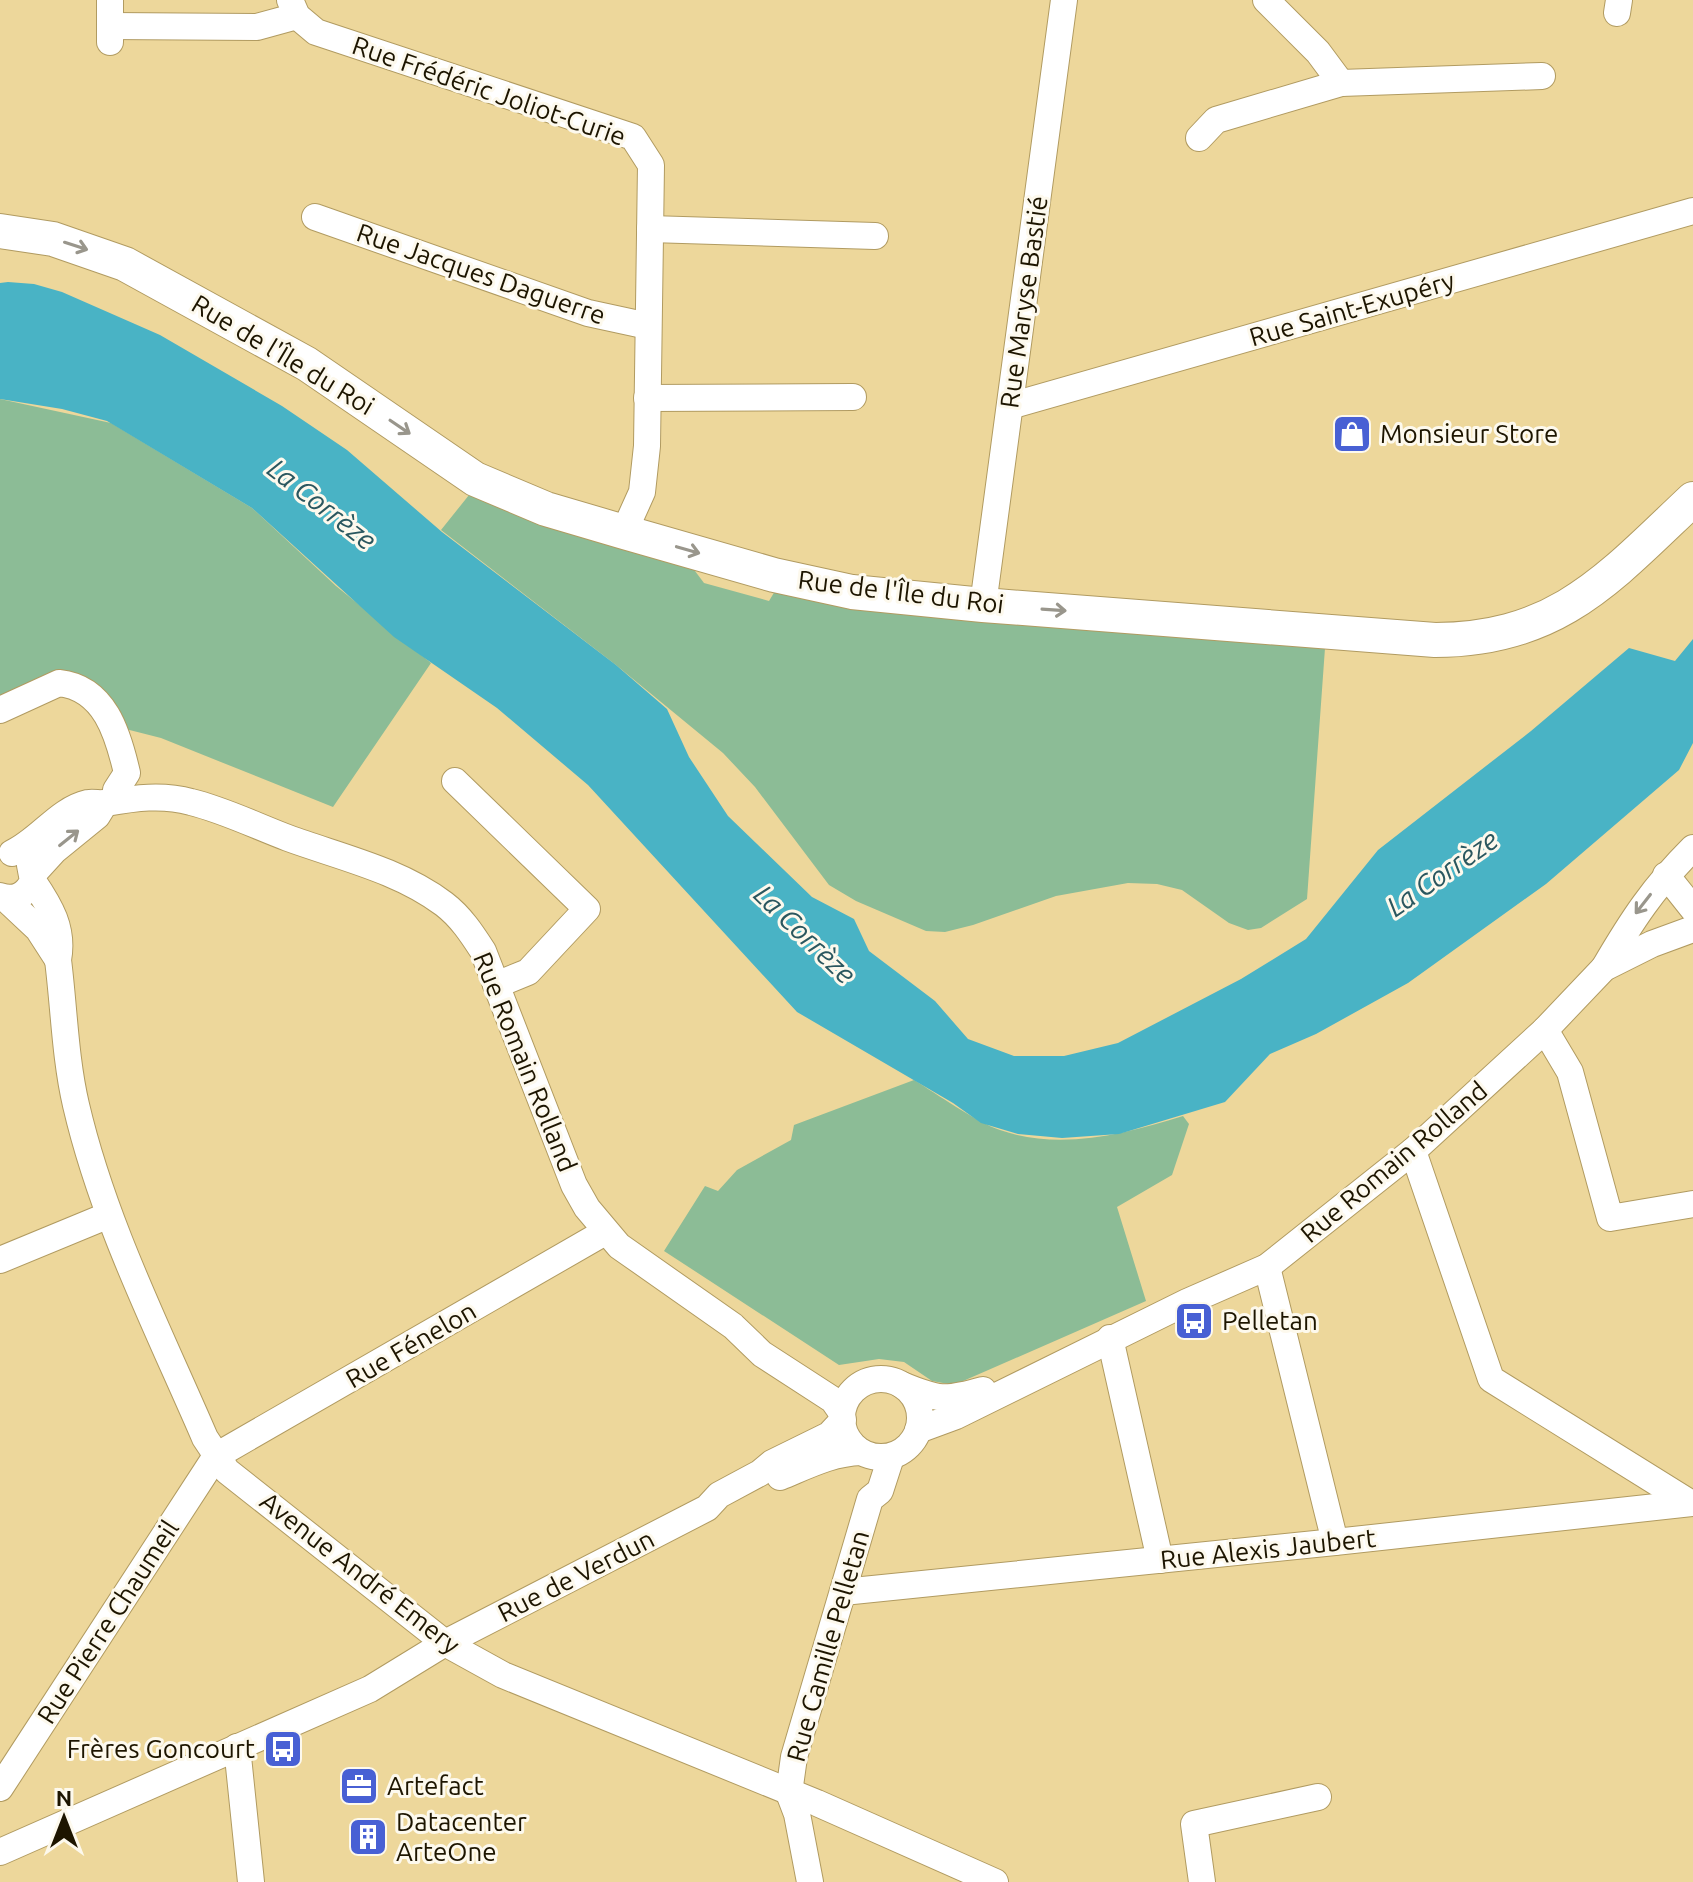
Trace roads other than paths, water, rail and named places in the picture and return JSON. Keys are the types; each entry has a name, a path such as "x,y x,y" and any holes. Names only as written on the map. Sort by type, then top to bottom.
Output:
{"main road":[{"name":"Rue de l'Île du Roi","path":"0,231 53,239 125,264 307,364 475,479 546,509 774,575 852,592 1435,640 1473,639 1531,623 1583,599 1693,499"}],"street":[{"name":"Rue Maryse Bastié","path":"983,605 1064,0"},
{"path":"1266,0 1318,52 1341,83"},
{"path":"110,23 257,27 293,8"},
{"name":"Rue Frédéric Joliot-Curie","path":"293,8 316,32 633,137 651,165 647,446 635,535"},
{"path":"1199,138 1216,120 1341,83 1542,76"},
{"name":"Rue Saint-Exupéry","path":"1010,406 1693,211"},
{"name":"Rue Jacques Daguerre","path":"315,217 588,313 648,326"},
{"path":"650,229 875,236"},
{"path":"647,398 853,397"},
{"path":"0,710 59,683 80,690 96,701 115,727 127,773 110,802 54,851 33,877 25,893 12,898 2,897"},
{"path":"455,781 587,909 528,972 496,985"},
{"name":"Rue Romain Rolland","path":"6,854 27,846 70,811 91,802 163,797 190,801 403,880 425,891 459,918 483,951 574,1185 605,1232 634,1258 733,1326 762,1354 833,1400 842,1417"},
{"path":"1604,968 1636,913 1666,875 1693,848"},
{"name":"Avenue André Emery","path":"6,854 26,859 57,926 61,943 58,960 75,1101 109,1215 205,1438 227,1471 445,1643 503,1675 817,1803 995,1882"},
{"path":"1666,875 1693,909"},
{"name":"Avenue André Emery","path":"2,897 38,929 58,960"},
{"name":"Rue Romain Rolland","path":"918,1430 967,1411 1068,1358 1267,1267 1413,1151 1545,1030 1604,968 1652,944 1693,929"},
{"path":"1545,1030 1570,1072 1610,1218 1693,1204"},
{"path":"1413,1151 1491,1379 1692,1503"},
{"path":"0,1260 109,1215"},
{"name":"Rue Fénelon","path":"216,1456 605,1232"},
{"path":"1267,1267 1335,1542"},
{"name":"Rue Romain Rolland","path":"733,1326 770,1340 825,1375 840,1380 872,1380"},
{"path":"1110,1338 1160,1560"},
{"name":"Rue Romain Rolland","path":"902,1385 930,1397 952,1399 985,1389 1042,1364 1068,1358"},
{"path":"887,1379 902,1385 913,1395 920,1409 915,1439 905,1450 873,1454 850,1442 843,1428 842,1417 847,1398 858,1387 872,1380 887,1379"},
{"name":"Rue de Verdun","path":"707,1508 719,1495 772,1463 829,1435 842,1417"},
{"name":"Rue de Verdun","path":"0,1852 370,1689 445,1643 707,1508 723,1505 825,1458 841,1453 873,1454"},
{"name":"Rue Camille Pelletan","path":"789,1793 794,1757 870,1499 866,1488 873,1454"},
{"name":"Rue Pierre Chaumeil","path":"0,1788 216,1456"},
{"name":"Rue Alexis Jaubert","path":"843,1592 1692,1503"},
{"path":"237,1747 251,1882"},
{"path":"789,1793 797,1814 810,1882"},
{"path":"1202,1882 1194,1824 1318,1797"}],"water":[{"name":"La Corrèze","path":"0,283 34,284 62,292 160,335 282,406 347,450 442,532 616,665 667,709 689,757 728,816 812,897 854,919 869,951 935,1001 968,1039 1014,1056 1064,1056 1118,1043 1241,979 1306,939 1378,850 1531,731 1629,648 1675,661 1693,639 1693,743 1679,770 1546,884 1408,983 1316,1034 1270,1054 1225,1102 1119,1134 1062,1138 1018,1134 981,1123 953,1103 797,1012 588,785 497,708 394,637 252,508 107,421 62,409 0,399"}],"place":[{"name":"Monsieur Store","path":"1352,434"},
{"name":"Pelletan","path":"1194,1321"},
{"name":"Frères Goncourt","path":"283,1749"},
{"name":"Artefact","path":"359,1786"},
{"name":"Datacenter ArteOne","path":"368,1837"}]}
